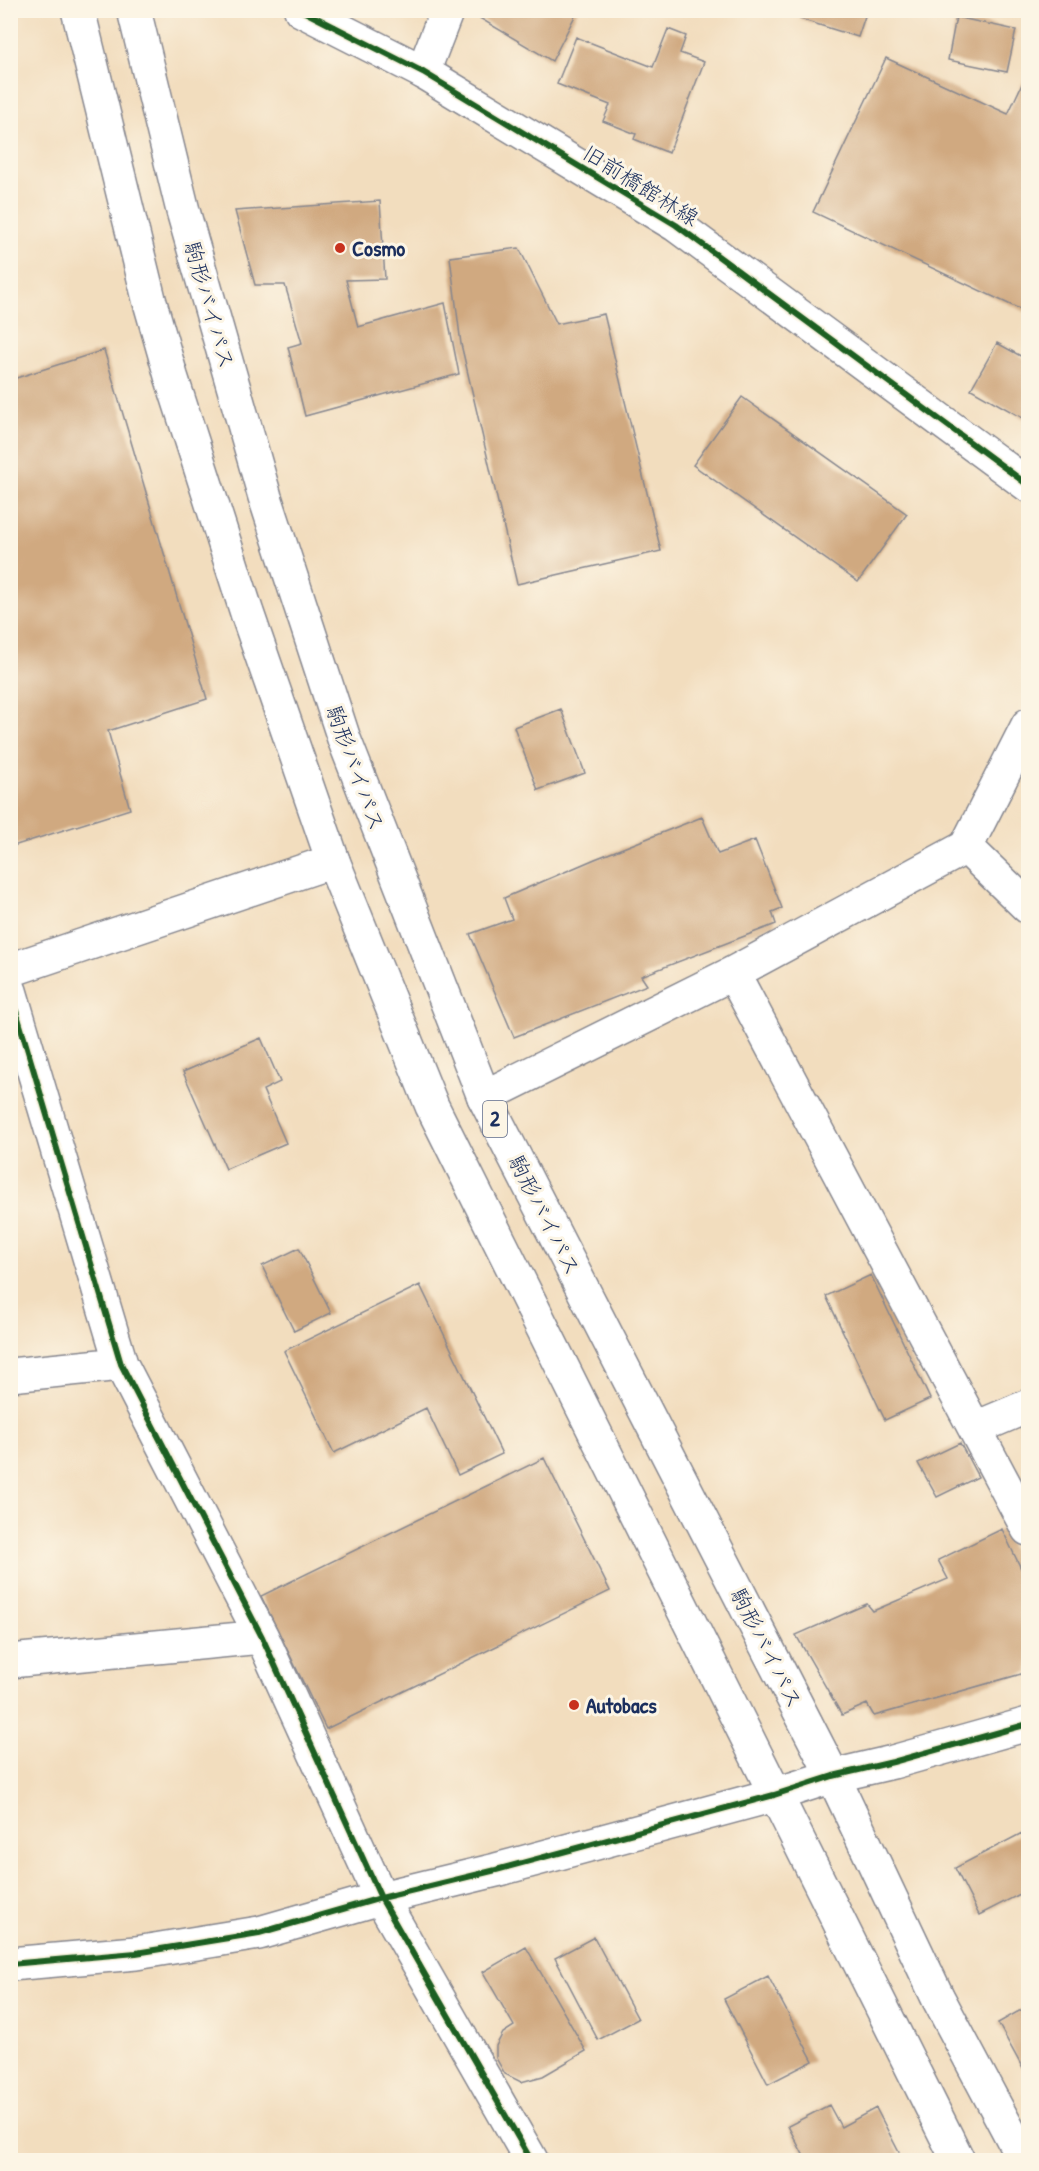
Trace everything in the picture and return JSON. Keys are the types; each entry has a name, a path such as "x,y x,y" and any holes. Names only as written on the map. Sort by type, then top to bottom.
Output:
{"street":[{"name":"2","path":"78,10 149,299 171,376 247,613 333,861 432,1106 958,2160"},
{"name":"駒形バイパス","path":"134,10 183,211 265,497 344,740 484,1096 833,1776 938,1998 1024,2160"},
{"name":"旧前橋館林線","path":"301,10 423,72 676,225 1029,485"},
{"path":"423,72 447,10"},
{"path":"484,1096 733,973 966,847 1029,725"},
{"path":"966,847 1029,907"},
{"path":"10,970 333,861"},
{"path":"733,973 1029,1529"},
{"path":"10,991 121,1364 262,1637 381,1898 531,2160"},
{"path":"10,1375 121,1364"},
{"path":"976,1428 1029,1407"},
{"path":"10,1661 262,1637"},
{"path":"10,1964 136,1953 259,1933 381,1898 496,1870 1029,1724"}],"building":[{"path":"466,10 578,10 552,61"},
{"path":"803,10 867,10 858,37 800,19"},
{"path":"956,17 1016,30 1007,72 948,60"},
{"path":"668,29 686,36 680,53 704,62 669,153 634,139 636,134 603,121 610,105 557,84 576,37 653,67"},
{"path":"886,58 1008,114 1024,80 1028,82 1028,313 813,212"},
{"path":"380,201 385,279 346,280 358,327 445,303 459,374 305,416 288,347 302,343 285,285 255,285 235,211"},
{"path":"519,248 557,324 604,314 661,551 517,584 461,344 450,257"},
{"path":"997,343 1028,360 1028,421 971,389"},
{"path":"104,350 207,699 108,731 130,809 10,847 10,380"},
{"path":"742,397 907,514 858,582 693,465"},
{"path":"561,709 585,773 538,790 514,727"},
{"path":"702,817 718,854 755,840 782,908 772,912 776,924 641,976 647,985 514,1037 470,934 512,919 504,898"},
{"path":"261,1038 280,1082 263,1090 286,1143 226,1169 183,1072"},
{"path":"299,1248 331,1313 294,1331 262,1266"},
{"path":"871,1275 930,1399 885,1420 826,1296"},
{"path":"420,1285 502,1454 458,1475 426,1408 334,1453 284,1351"},
{"path":"960,1443 978,1477 937,1497 918,1463"},
{"path":"544,1458 610,1591 326,1729 261,1596"},
{"path":"1002,1529 1028,1583 1028,1672 874,1716 867,1704 842,1715 796,1635 867,1604 873,1611 948,1579 938,1560"},
{"path":"1022,1833 1028,1845 1028,1890 979,1915 955,1868"},
{"path":"594,1937 638,2019 598,2040 555,1958"},
{"path":"526,1947 586,2051 543,2076 521,2082 505,2074 496,2058 496,2046 503,2033 514,2026 483,1972"},
{"path":"768,1976 813,2061 768,2084 724,1999"},
{"path":"1028,2006 1028,2078 998,2023"},
{"path":"829,2105 841,2127 876,2108 903,2160 806,2160 788,2126"}],"cycle path":[{"path":"301,10 423,72 676,225 1028,485"},
{"path":"10,991 121,1364 262,1637 381,1898 531,2160"},
{"path":"10,1964 136,1953 259,1933 381,1898 496,1870 774,1795 833,1776 893,1762 1028,1724"}],"place":[{"name":"Cosmo","path":"340,248"},
{"name":"Autobacs","path":"574,1705"}]}
